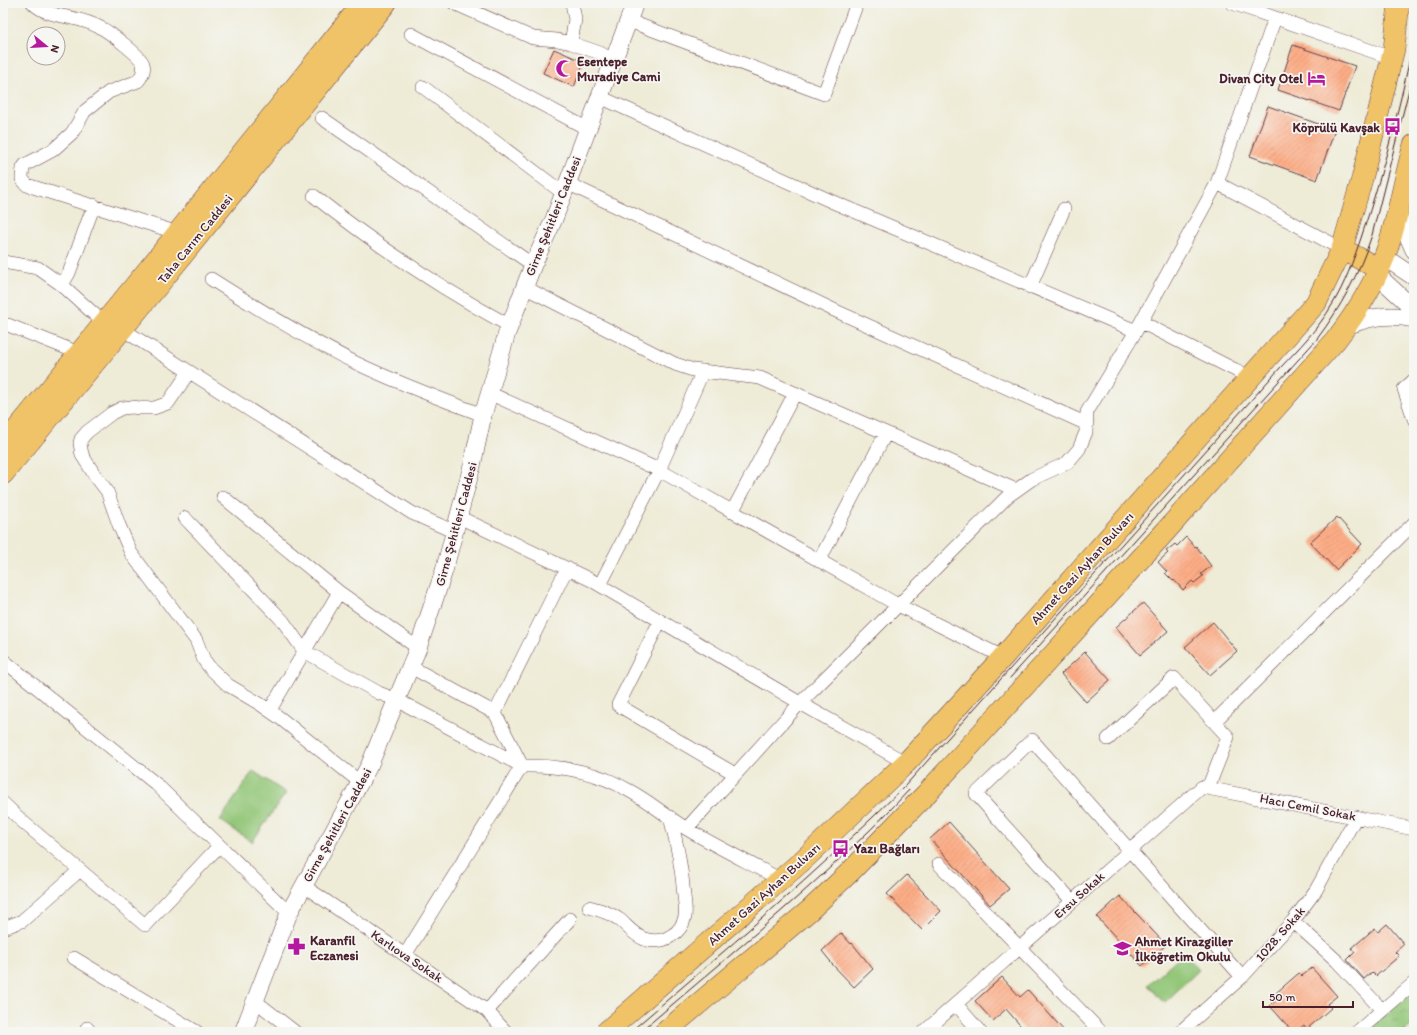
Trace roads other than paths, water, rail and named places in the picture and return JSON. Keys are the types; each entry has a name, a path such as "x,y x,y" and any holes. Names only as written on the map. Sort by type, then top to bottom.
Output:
{"main road":[{"name":"Taha Carım Caddesi","path":"3,474 113,326 178,233 363,3"},
{"name":"Taha Carım Caddesi","path":"3,446 79,353 113,326 386,3"},
{"name":"Ahmet Gazi Ayhan Bulvarı","path":"606,1032 781,880 906,763 1003,657 1316,304 1342,249 1362,179 1392,58 1399,3"},
{"path":"665,1032 810,910 928,793 1335,341 1358,310 1380,267 1397,212 1414,145"},
{"path":"1342,249 1380,267"}],"street":[{"path":"33,3 37,7 54,15 74,18 101,27 124,44 141,60 143,64 143,73 138,81 108,92 85,112 72,133 53,150 25,165 22,172 22,179 27,185 94,205 178,233"},
{"path":"454,3 533,38 571,43 585,47 614,61"},
{"path":"571,43 575,19 572,3"},
{"name":"Girne Şehitleri Caddesi","path":"243,1032 254,1000 289,913 370,764 411,667 436,598 457,524 483,415 510,326 524,287 588,129 635,3"},
{"path":"629,21 824,94 857,3"},
{"path":"1232,3 1392,58"},
{"path":"687,828 800,703 998,506 1016,490 1043,472 1067,463 1073,456 1083,441 1087,424 1087,412 1138,326 1217,183 1274,18"},
{"path":"411,34 588,129"},
{"path":"423,87 565,188 1087,424"},
{"path":"600,97 826,199 1030,287 1138,326 1251,378"},
{"path":"322,118 533,265"},
{"path":"1217,183 1342,249"},
{"path":"314,196 399,260 435,283 510,326"},
{"path":"62,285 69,273 94,205"},
{"path":"1030,287 1064,209"},
{"path":"1397,212 1414,250"},
{"path":"3,262 38,268 62,285 113,326 189,372 412,513 457,524 568,568 600,585 800,703 906,763"},
{"path":"1380,267 1414,277"},
{"path":"1380,267 1414,309"},
{"path":"211,279 280,322 356,363 398,382 483,415"},
{"path":"524,287 684,368 703,372 720,372 760,378 1016,490"},
{"path":"1347,326 1379,317 1414,319"},
{"path":"3,324 79,353"},
{"path":"189,372 168,403 162,406 147,408 127,407 112,413 84,435 80,443 81,452 88,465 107,491 131,553 196,640 204,660 210,668 228,685 270,710 361,782"},
{"path":"600,585 659,470 703,372"},
{"path":"1414,380 1404,389 1414,419"},
{"path":"489,393 659,470 898,605 1003,657"},
{"path":"732,512 794,393"},
{"path":"819,561 886,434"},
{"path":"223,497 339,592 418,648"},
{"path":"185,518 280,616 304,651 379,693 397,700 522,766 555,767 578,771 601,777 629,790 687,828 781,880"},
{"path":"1214,722 1414,523"},
{"path":"495,713 568,568"},
{"path":"270,710 339,592"},
{"path":"660,621 618,705 736,774"},
{"path":"3,660 156,784 289,913"},
{"path":"411,667 495,713 522,766"},
{"path":"1108,739 1174,678 1228,737 1205,787"},
{"path":"1072,901 976,794 1032,740 1242,977"},
{"path":"405,955 522,766"},
{"name":"Hacı Cemil Sokak","path":"1205,787 1414,829"},
{"name":"Ersu Sokak","path":"924,1032 1130,850 1205,787"},
{"path":"3,803 23,822 145,925 219,846"},
{"path":"589,907 619,919 637,936 650,940 663,940 678,931 684,922 686,910 681,866 670,817"},
{"name":"1028. Sokak","path":"1180,1032 1242,977 1293,921 1316,890 1356,817"},
{"path":"939,864 1101,1032"},
{"path":"3,928 22,921 80,870"},
{"name":"Karlıova Sokak","path":"304,886 487,1011 506,1032"},
{"path":"487,1011 570,919"},
{"path":"1293,921 1337,961 1382,1010"},
{"path":"74,958 197,1032"},
{"path":"1357,1032 1414,983"},
{"path":"254,1000 295,1032"},
{"path":"956,1004 980,1032"}],"tram line":[{"path":"630,1032 804,881 904,787 1301,346 1327,314 1337,297 1352,264 1379,180 1395,122 1408,67 1414,33"},
{"path":"1010,678 1317,339 1334,315 1349,290 1372,235 1414,70"},
{"path":"640,1032 816,881 870,830 909,790"}],"place":[{"name":"Esentepe Muradiye Cami","path":"564,68"},
{"name":"Divan City Otel","path":"1316,78"},
{"name":"Köprülü Kavşak","path":"1393,127"},
{"name":"Yazı Bağları","path":"841,848"},
{"name":"Karanfil Eczanesi","path":"297,947"},
{"name":"Ahmet Kirazgiller İlköğretim Okulu","path":"1122,948"}]}
